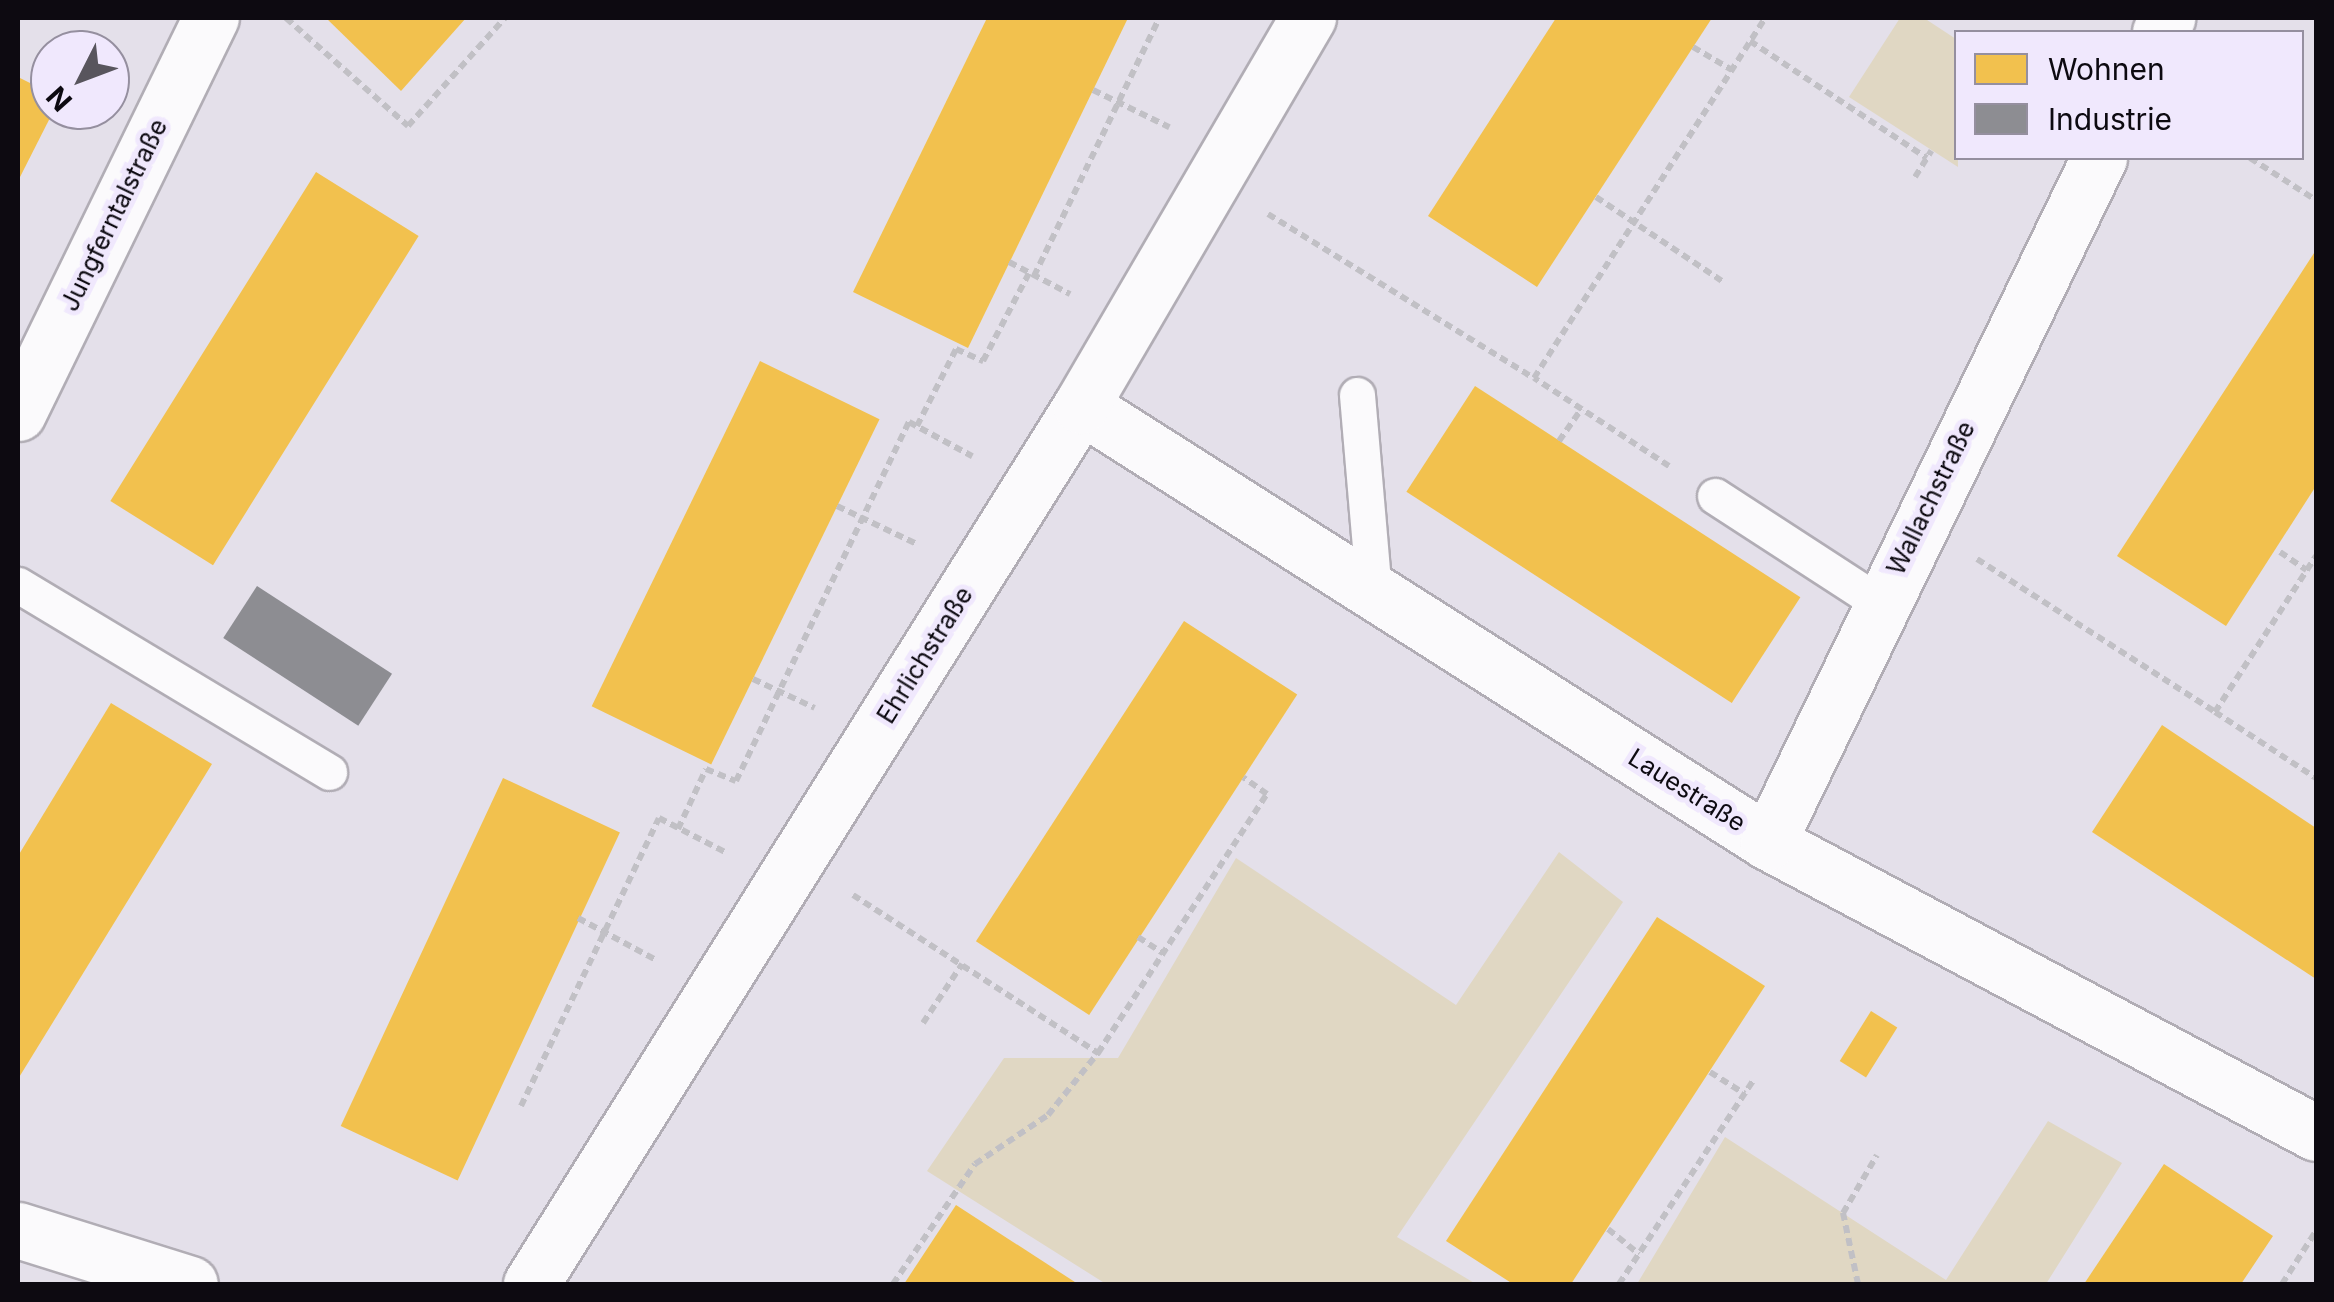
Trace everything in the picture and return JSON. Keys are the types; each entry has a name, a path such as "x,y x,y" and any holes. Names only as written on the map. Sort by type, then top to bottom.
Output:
{"street":[{"name":"Jungferntalstraße","path":"18,413 211,18"},
{"name":"Ehrlichstraße","path":"531,1284 1081,406 1308,18"},
{"name":"Wallachstraße","path":"1768,842 1880,603 2098,160"},
{"name":"Lauestraße","path":"1081,406 1768,842 2316,1134"},
{"path":"18,1230 182,1284"}],"lane":[{"path":"1357,395 1374,592"},
{"path":"1716,496 1880,603"},
{"path":"18,585 329,772"}],"path":[{"path":"286,18 408,126 505,18"},
{"path":"917,426 956,349 983,361 1159,18"},
{"path":"1534,378 1765,18"},
{"path":"1750,41 1929,154 1915,177"},
{"path":"1693,47 1732,70"},
{"path":"1093,90 1221,166 1716,496"},
{"path":"2253,160 2316,200"},
{"path":"1596,196 1725,283"},
{"path":"1559,441 1581,409"},
{"path":"678,828 706,769 736,782 910,422 1030,487"},
{"path":"837,506 977,572"},
{"path":"1920,522 2316,778"},
{"path":"2280,552 2307,570"},
{"path":"2215,712 2316,556"},
{"path":"893,1284 975,1164 1048,1114 1098,1053 1267,794 1244,777"},
{"path":"521,1106 659,818 790,870 962,964 1098,1053"},
{"path":"578,918 714,993"},
{"path":"1138,937 1163,953"},
{"path":"923,1023 962,964"},
{"path":"1710,1072 1745,1094"},
{"path":"1619,1284 1754,1081"},
{"path":"1858,1284 1843,1212 1877,1156"},
{"path":"1608,1229 1639,1254"},
{"path":"2282,1284 2316,1231"}],"shaded area":[{"path":"1900,18 1924,18 1954,38 1954,160 1958,160 1958,167 1849,97"},
{"path":"1559,852 1623,902 1397,1237 1476,1284 1106,1284 927,1171 1004,1058 1118,1058 1236,858 1456,1005"},
{"path":"2048,1121 2122,1163 2046,1284 1637,1284 1725,1137 1946,1280"}],"building: Wohnen":[{"path":"326,18 466,18 401,91"},
{"path":"987,18 1128,18 968,348 853,292"},
{"path":"1556,18 1712,18 1537,287 1428,216"},
{"path":"18,77 30,83 30,130 44,130 18,181"},
{"path":"316,172 419,236 213,565 110,501"},
{"path":"2316,250 2316,486 2226,626 2117,556"},
{"path":"760,361 880,419 711,764 592,706"},
{"path":"1475,386 1800,597 1732,703 1406,492"},
{"path":"1184,621 1297,695 1089,1015 976,941"},
{"path":"111,703 212,764 18,1079 18,856"},
{"path":"2162,725 2316,828 2316,979 2092,832"},
{"path":"503,778 620,833 458,1181 341,1126"},
{"path":"1657,917 1765,986 1571,1284 1513,1284 1446,1241"},
{"path":"1871,1011 1897,1027 1866,1077 1840,1061"},
{"path":"2164,1164 2273,1236 2241,1284 2084,1284"},
{"path":"956,1205 1078,1284 904,1284"}],"building: Industrie":[{"path":"257,586 392,674 358,726 223,638"}]}
